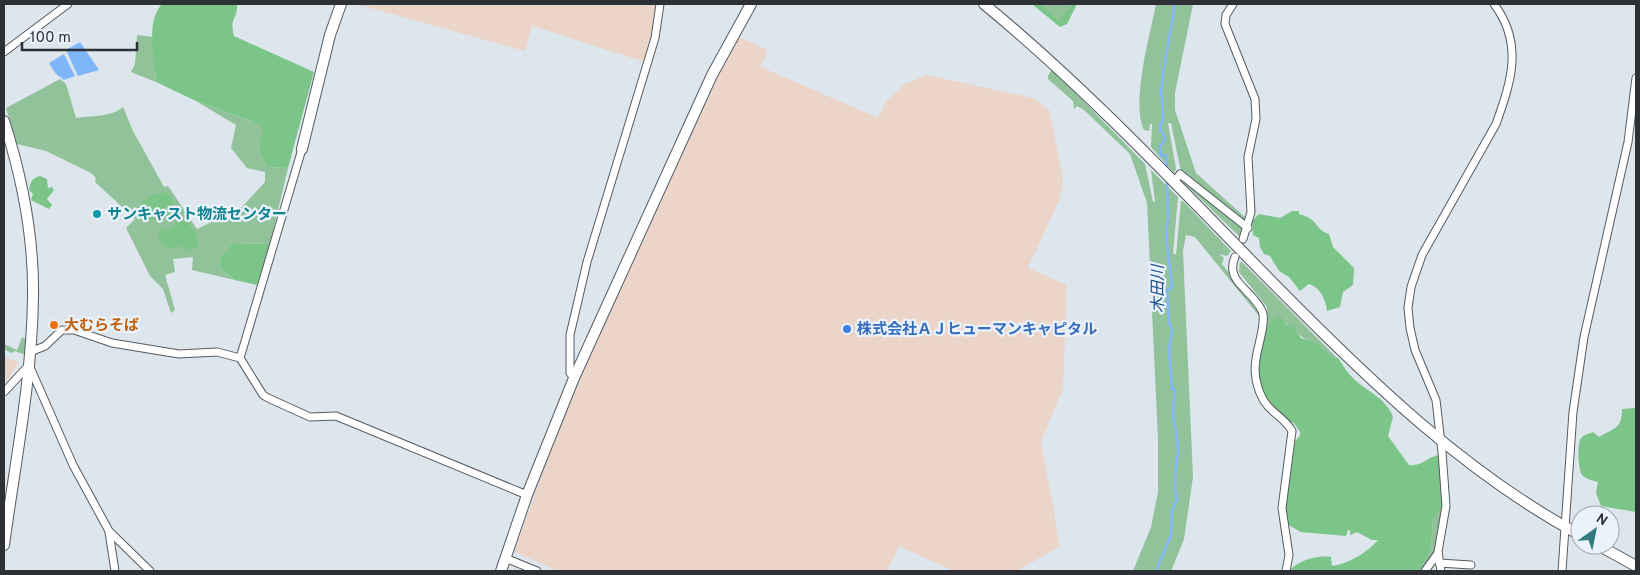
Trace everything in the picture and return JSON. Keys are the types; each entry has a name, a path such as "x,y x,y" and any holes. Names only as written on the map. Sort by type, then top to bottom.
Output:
{"street":[{"path":"4,52 68,4"},
{"path":"240,358 302,149 330,34 341,4"},
{"path":"574,378 570,373 570,335 584,271 655,38 660,4"},
{"path":"501,571 527,495 574,378 712,75 751,4"},
{"path":"984,4 1074,81 1331,342 1391,399 1440,440 1510,492 1570,530"},
{"path":"1233,4 1226,15 1225,24 1252,87 1256,110 1248,157 1251,212 1248,228 1243,239"},
{"path":"1441,571 1438,552 1446,506 1436,400 1415,350 1410,328 1410,294 1422,255 1496,124 1504,104 1514,59 1511,38 1494,4"},
{"path":"1562,571 1573,412 1584,337 1628,142 1636,78"},
{"path":"4,121 24,204 32,253 33,296 29,365 4,545"},
{"path":"1174,182 1180,174 1248,228"},
{"path":"1235,257 1231,268 1234,276 1258,305 1263,316 1256,361 1260,392 1269,410 1292,431 1282,508 1288,555 1286,571"},
{"path":"30,352 45,346 62,330 74,330 112,343 179,354 217,352 240,358 264,395 268,398 310,417 336,416 527,495"},
{"path":"4,392 29,365"},
{"path":"29,365 73,465 109,531 150,571"},
{"path":"109,531 115,571"},
{"path":"1425,571 1438,552"},
{"path":"1616,555 1636,566"},
{"path":"505,558 537,571"},
{"path":"1439,563 1471,565"}],"shaded area":[{"path":"356,4 657,4 651,42 645,62 532,26 525,51"},
{"path":"739,37 767,50 761,67 878,118 887,100 905,84 927,75 1033,98 1050,111 1063,182 1058,202 1028,268 1067,285 1063,388 1041,441 1060,546 1017,571 953,571 899,546 887,571 559,571 514,552 554,441 598,338 727,57"},
{"path":"4,357 19,362 4,385"}],"green space":[{"path":"162,4 237,4 232,25 234,36 314,72 288,168 267,167 259,151 262,128 251,121 196,101 156,82 152,31 157,12"},
{"path":"1032,4 1040,4 1058,19 1073,4 1077,4 1067,24 1060,27"},
{"path":"1039,4 1073,4 1058,19"},
{"path":"1156,4 1193,4 1175,93 1175,110 1196,173 1247,219 1246,223 1181,172 1171,123 1168,123 1176,169 1174,173 1151,147 1152,124 1150,124 1149,131 1144,130 1141,118 1141,86 1146,50"},
{"path":"137,35 153,37 156,82 131,72 135,64"},
{"path":"1052,69 1145,164 1153,202 1155,201 1151,170 1178,197 1173,253 1176,255 1181,201 1183,201 1231,251 1227,256 1219,254 1224,258 1222,264 1261,315 1261,322 1259,316 1195,237 1186,235 1183,251 1193,477 1184,539 1171,571 1133,571 1151,527 1158,492 1158,439 1147,203 1130,154 1084,110 1077,106 1074,109 1073,101 1048,79"},
{"path":"60,79 66,84 76,118 113,113 123,107 133,131 164,187 168,186 197,229 242,207 265,182 265,172 247,168 231,148 236,125 196,101 251,121 263,128 259,151 267,167 288,168 270,244 232,243 219,259 220,269 235,280 192,270 193,257 173,259 175,272 165,275 175,310 171,313 163,289 150,276 126,228 135,219 95,182 96,178 91,173 46,151 17,144 6,108"},
{"path":"40,176 47,179 48,188 52,187 54,190 47,199 52,205 49,209 31,200 33,194 29,190 31,182"},
{"path":"1183,179 1242,227 1240,237 1182,181"},
{"path":"165,192 173,199 171,216 148,220 139,208 141,204 149,197"},
{"path":"1292,211 1299,211 1299,214 1313,221 1324,232 1329,234 1333,247 1354,268 1353,285 1343,292 1340,307 1327,311 1322,294 1309,284 1300,291 1289,277 1279,271 1270,256 1264,254 1260,247 1259,238 1253,235 1252,221 1259,214 1280,218"},
{"path":"186,220 196,234 198,249 185,249 179,245 175,249 162,246 158,232 160,228 168,231 177,222"},
{"path":"232,243 270,244 257,285 235,280 220,269 219,259"},
{"path":"1240,262 1337,358 1321,351 1320,347 1300,336 1284,321 1274,321 1267,325 1267,307 1239,272"},
{"path":"1276,316 1281,317 1287,325 1293,327 1301,338 1318,344 1326,353 1338,358 1352,378 1386,405 1393,417 1388,436 1409,465 1422,463 1439,455 1443,508 1432,520 1433,530 1429,555 1418,570 1289,571 1302,562 1319,557 1331,557 1332,566 1345,563 1363,553 1378,540 1372,540 1357,532 1350,535 1350,530 1348,530 1346,536 1301,532 1285,523 1286,474 1293,459 1290,446 1300,436 1300,432 1294,423 1281,419 1255,386 1263,330"},
{"path":"22,337 26,339 25,355 15,351 11,353 4,349 4,344 17,350"},
{"path":"1636,408 1636,512 1620,509 1620,505 1601,505 1596,493 1598,482 1584,477 1581,474 1579,465 1578,453 1581,438 1593,432 1599,437 1616,427 1621,421 1622,409"},
{"path":"1443,508 1436,551 1423,571 1415,571 1429,555 1433,530 1432,520"}],"water":[{"path":"80,42 99,70 78,76 66,50"},
{"path":"64,54 75,76 64,80 56,74 49,63"}],"waterway":[{"name":"木田川","path":"1167,170 1166,156 1161,155 1160,147 1165,139 1160,128 1163,119 1161,90 1175,4"},
{"name":"木田川","path":"1156,571 1171,535 1172,510 1177,500 1175,482 1178,450 1173,414 1175,389 1172,389 1169,351 1172,329 1169,323 1167,291 1172,287 1166,236 1168,218 1167,180"}],"place":[{"name":"サンキャスト物流センター","path":"97,214"},
{"name":"大むらそば","path":"54,325"},
{"name":"株式会社ＡＪヒューマンキャピタル","path":"847,329"}]}
